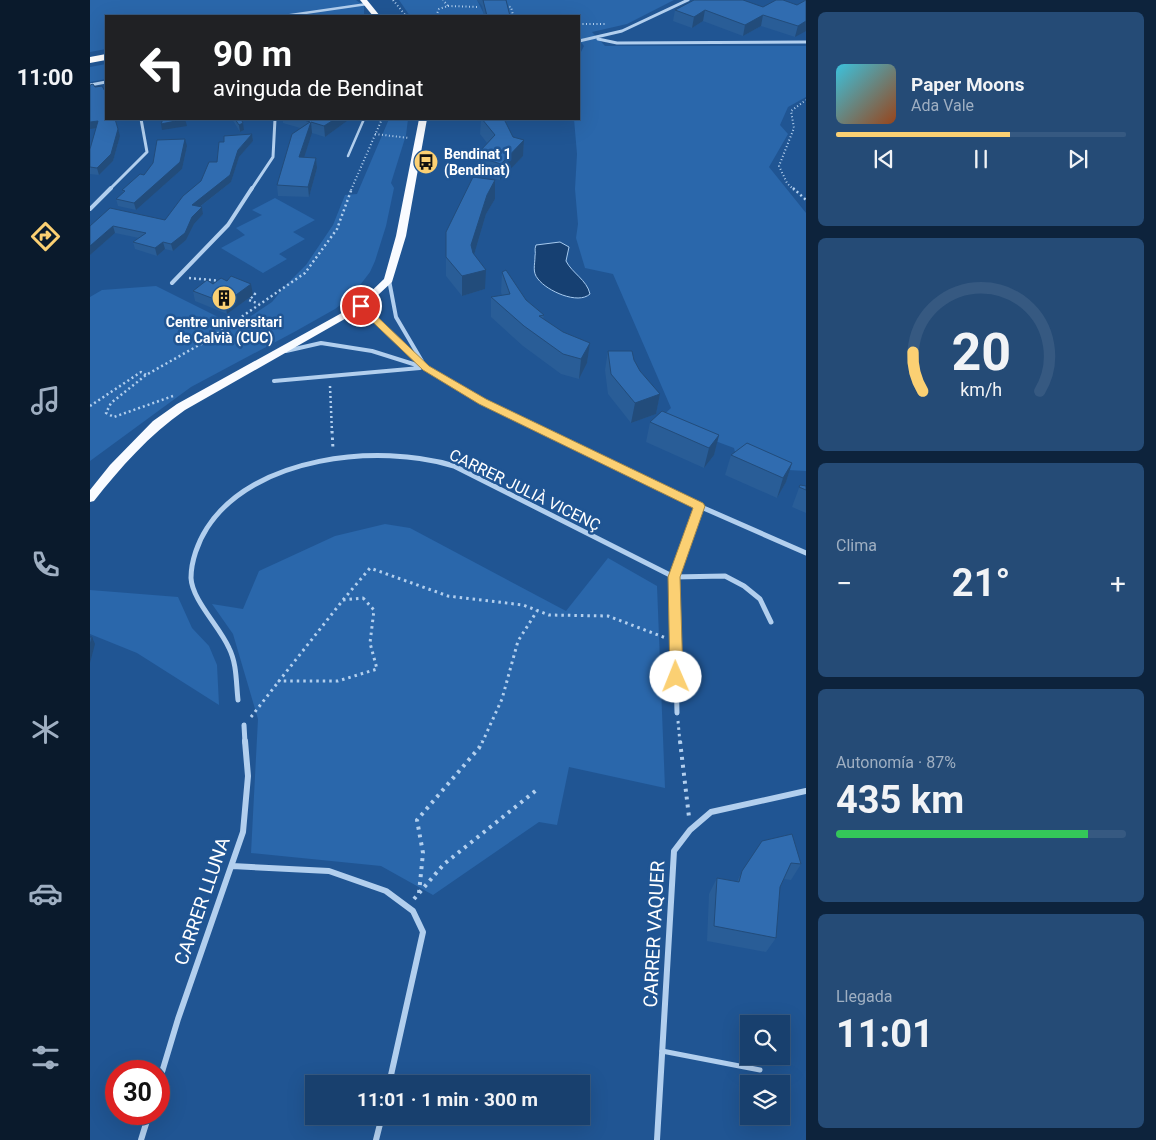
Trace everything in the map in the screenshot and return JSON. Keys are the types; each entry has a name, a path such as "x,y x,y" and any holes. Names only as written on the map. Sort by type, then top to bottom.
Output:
{"highway":[{"path":"90,60 105,57"}],"main road":[{"path":"365,2 376,15"},
{"path":"90,498 120,462 157,424 181,407 361,306 389,280 401,236 423,120"}],"street":[{"path":"580,41 598,39 642,24 688,0"},
{"path":"598,39 617,43 806,42"},
{"path":"90,84 105,82"},
{"path":"90,209 147,152 141,120"},
{"path":"172,283 228,225 273,157 275,120"},
{"path":"389,280 396,317 426,368"},
{"path":"361,306 426,368 482,402 699,506 806,553"},
{"path":"277,353 321,344 372,351 426,368"},
{"path":"274,381 330,378 402,368 426,368"},
{"name":"CARRER JULIÀ VICENÇ","path":"238,700 232,655 192,586 197,549 206,527 222,506 243,489 268,476 298,467 334,460 394,457 426,459 454,466 674,577"},
{"path":"678,713 674,577 699,506"},
{"path":"674,577 725,576 744,586 760,599 771,622"},
{"name":"CARRER LLUNA","path":"166,1060 178,1019 244,832 248,776 244,725"},
{"name":"CARRER VAQUER","path":"658,1140 674,851 690,830 711,812 806,791"},
{"path":"232,866 329,871 386,891 412,911 423,932 391,1075"},
{"path":"141,1140 146,1125"},
{"path":"376,1140 380,1125"}],"lane":[{"path":"290,15 365,2"},
{"path":"348,156 364,120"},
{"path":"662,1051 760,1070"}],"path":[{"path":"393,0 405,15"},
{"path":"443,0 448,6"},
{"path":"437,15 440,9 448,6 479,7"},
{"path":"506,6 510,7 513,15"},
{"path":"580,24 610,24"},
{"path":"806,100 791,111 794,128 779,166 787,183 806,200"},
{"path":"177,396 114,417 106,413 111,403 146,375 208,340 305,273 337,229 362,161 382,120"},
{"path":"375,134 410,138"},
{"path":"178,277 218,279 227,283"},
{"path":"246,290 255,294 249,300 260,304"},
{"path":"90,406 141,372 146,375"},
{"path":"330,378 334,460"},
{"path":"244,725 370,568 448,596 523,605 549,615 608,616 676,641"},
{"path":"279,681 338,681 376,669 370,643 374,610 363,598 343,600"},
{"path":"419,893 423,853 417,820 479,748 502,699 518,641 537,611"},
{"path":"678,713 690,830"},
{"path":"408,907 444,864 539,788"}],"shaded area":[{"path":"90,0 356,0 364,6 364,15 105,15 105,49 90,52"},
{"path":"399,0 477,0 484,15 409,15"},
{"path":"503,0 674,0 627,24 592,32 605,46 806,46 806,97 788,107 780,125 788,134 769,167 806,213 806,471 788,470 735,452 734,448 667,423 656,422 671,408 613,274 585,268 576,238 578,224 575,189 577,154 574,120 580,120 580,54 584,46 580,41 580,15 507,15"},
{"path":"105,64 105,79 90,82 90,67"},
{"path":"389,120 408,120 406,135 391,183 394,188 386,226 375,261 370,272 351,297 335,309 296,331 191,387 90,461 90,297 102,290 156,286 236,326 272,302 306,265 333,225 345,195 357,194"},
{"path":"275,198 315,220 293,232 305,239 279,254 287,259 263,273 221,248 245,235 236,228 262,215 252,210"},
{"path":"560,242 569,247 566,261 588,289 590,294 585,297 571,297 555,292 542,284 535,274 536,245"},
{"path":"385,524 410,528 566,611 608,558 657,586 665,788 569,767 557,825 539,822 433,895 381,866 251,853 258,719 233,634 212,604 243,609 259,571 335,536"},
{"path":"90,590 178,597 192,628 209,646 217,665 219,705 137,653 90,634"}],"building":[{"path":"483,0 506,0 510,15 487,15"},
{"path":"694,0 743,0 763,7 776,0 783,0 797,5 806,0 806,21 798,26 763,15 745,25 705,10 694,17 675,10"},
{"path":"93,84 95,87 102,86 105,91 105,120 115,120 118,129 111,154 97,168 90,167 90,149 98,121 90,122 90,85"},
{"path":"163,120 180,120 161,124"},
{"path":"236,120 242,120 243,123 239,125"},
{"path":"304,120 333,120 324,126 311,122 299,157 316,158 308,187 277,185 292,134 310,122"},
{"path":"483,120 504,120 513,137 524,140 501,164 481,158 487,152 480,151 495,135"},
{"path":"252,134 238,150 230,175 192,205 202,207 192,217 185,233 171,244 163,242 155,248 133,242 146,233 113,226 90,246 90,226 110,208 165,220 183,196 201,181 209,162 217,162 219,142 224,142 224,136"},
{"path":"185,139 180,162 134,203 116,199 125,191 122,190 140,174 144,175 153,163 157,140"},
{"path":"473,177 495,180 487,195 471,245 473,253 486,270 462,276 446,257 446,232"},
{"path":"506,270 526,300 544,315 539,316 563,332 590,343 581,359 563,354 524,326 491,297 510,294 502,272"},
{"path":"231,276 251,284 225,303 193,291 207,280 213,284 221,278 227,281"},
{"path":"608,351 632,351 640,371 660,394 635,403 611,374"},
{"path":"662,411 719,435 709,448 650,422"},
{"path":"747,443 792,463 783,478 731,455"},
{"path":"800,485 806,486 806,490 799,487"},
{"path":"792,834 801,864 791,863 780,887 776,938 714,926 717,878 739,882 742,871 762,841"}],"place":[{"name":"Bendinat 1 (Bendinat)","path":"426,162"},
{"name":"Centre universitari de Calvià (CUC)","path":"224,298"}],"route":[{"path":"361,306 426,368 457,385 482,402 699,506 674,577 676,677"}]}
